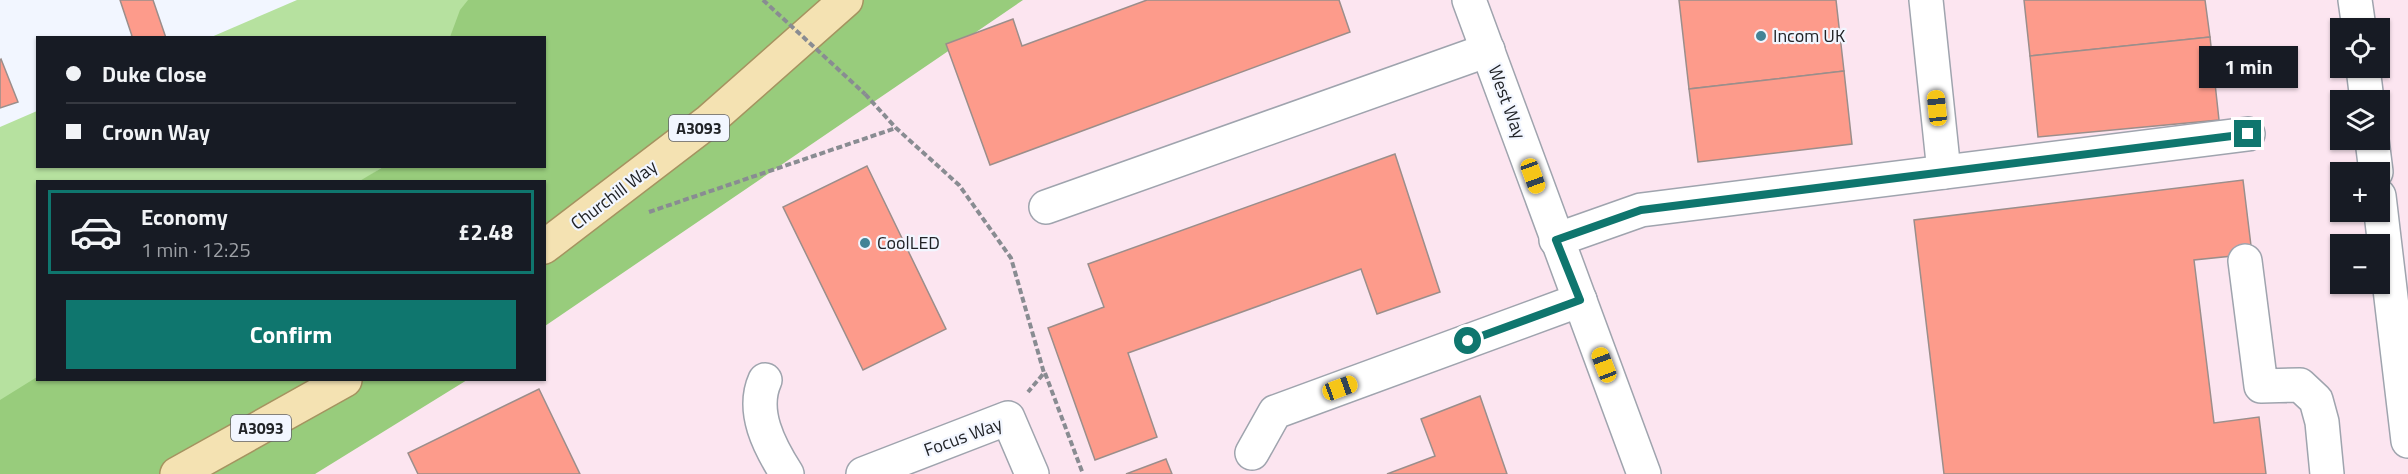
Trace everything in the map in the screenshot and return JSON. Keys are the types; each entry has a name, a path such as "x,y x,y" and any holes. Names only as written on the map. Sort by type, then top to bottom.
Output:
{"main road":[{"name":"Churchill Way","path":"546,245 709,120 846,0"},
{"name":"A3093","path":"177,474 343,381"}],"street":[{"name":"West Way","path":"1469,0 1644,474"},
{"path":"1926,0 1944,172"},
{"path":"2355,0 2358,18"},
{"path":"1046,207 1408,69 1488,50"},
{"path":"1556,240 1641,210 2248,134"},
{"path":"2382,222 2408,441"},
{"path":"2245,261 2261,386 2300,385 2316,400 2322,422 2327,474"},
{"path":"1252,453 1275,411 1580,300"},
{"path":"765,380 759,395 762,423 776,457 787,474"},
{"name":"Focus Way","path":"863,474 1008,418 1032,474"}],"path":[{"path":"763,0 959,185 1011,258 1044,373 1083,474"},
{"path":"648,212 896,128"},
{"path":"1008,418 1044,373"}],"shaded area":[{"path":"887,0 2408,0 2408,474 284,474 403,381 546,381 546,268"}],"green space":[{"path":"297,0 601,0 546,37 214,36"},
{"path":"468,0 1023,0 546,325 546,180 361,180 381,168 546,168 546,36 450,36 460,10"},
{"path":"36,111 36,168 381,168 363,180 36,180 37,381 0,412 0,127"},
{"path":"36,378 36,381 465,381 315,474 0,474 0,400"}],"building":[{"path":"120,0 153,0 165,36 132,36"},
{"path":"1147,0 1339,0 1350,32 990,165 946,44 1013,19 1022,46"},
{"name":"Incom UK","path":"1679,0 1836,0 1844,71 1689,89"},
{"path":"2024,0 2205,0 2210,37 2030,56"},
{"path":"2210,37 2219,120 2038,137 2030,56"},
{"path":"0,60 18,102 0,108"},
{"path":"1844,71 1852,144 1698,162 1689,89"},
{"path":"1395,154 1440,292 1377,314 1361,269 1128,353 1157,437 1095,460 1048,328 1104,307 1088,264"},
{"path":"867,166 946,329 863,370 783,207"},
{"path":"2243,180 2252,254 2194,260 2214,423 2259,417 2266,474 1944,474 1914,220"},
{"path":"539,389 580,474 418,474 408,453"},
{"path":"1480,396 1507,474 1387,474 1435,456 1421,419"},
{"path":"1166,459 1172,474 1126,474"}],"place":[{"name":"Incom UK","path":"1761,36"},
{"name":"CoolLED","path":"865,243"}],"route":[{"path":"1468,341 1580,300 1556,240 1641,210 2248,134"}]}
